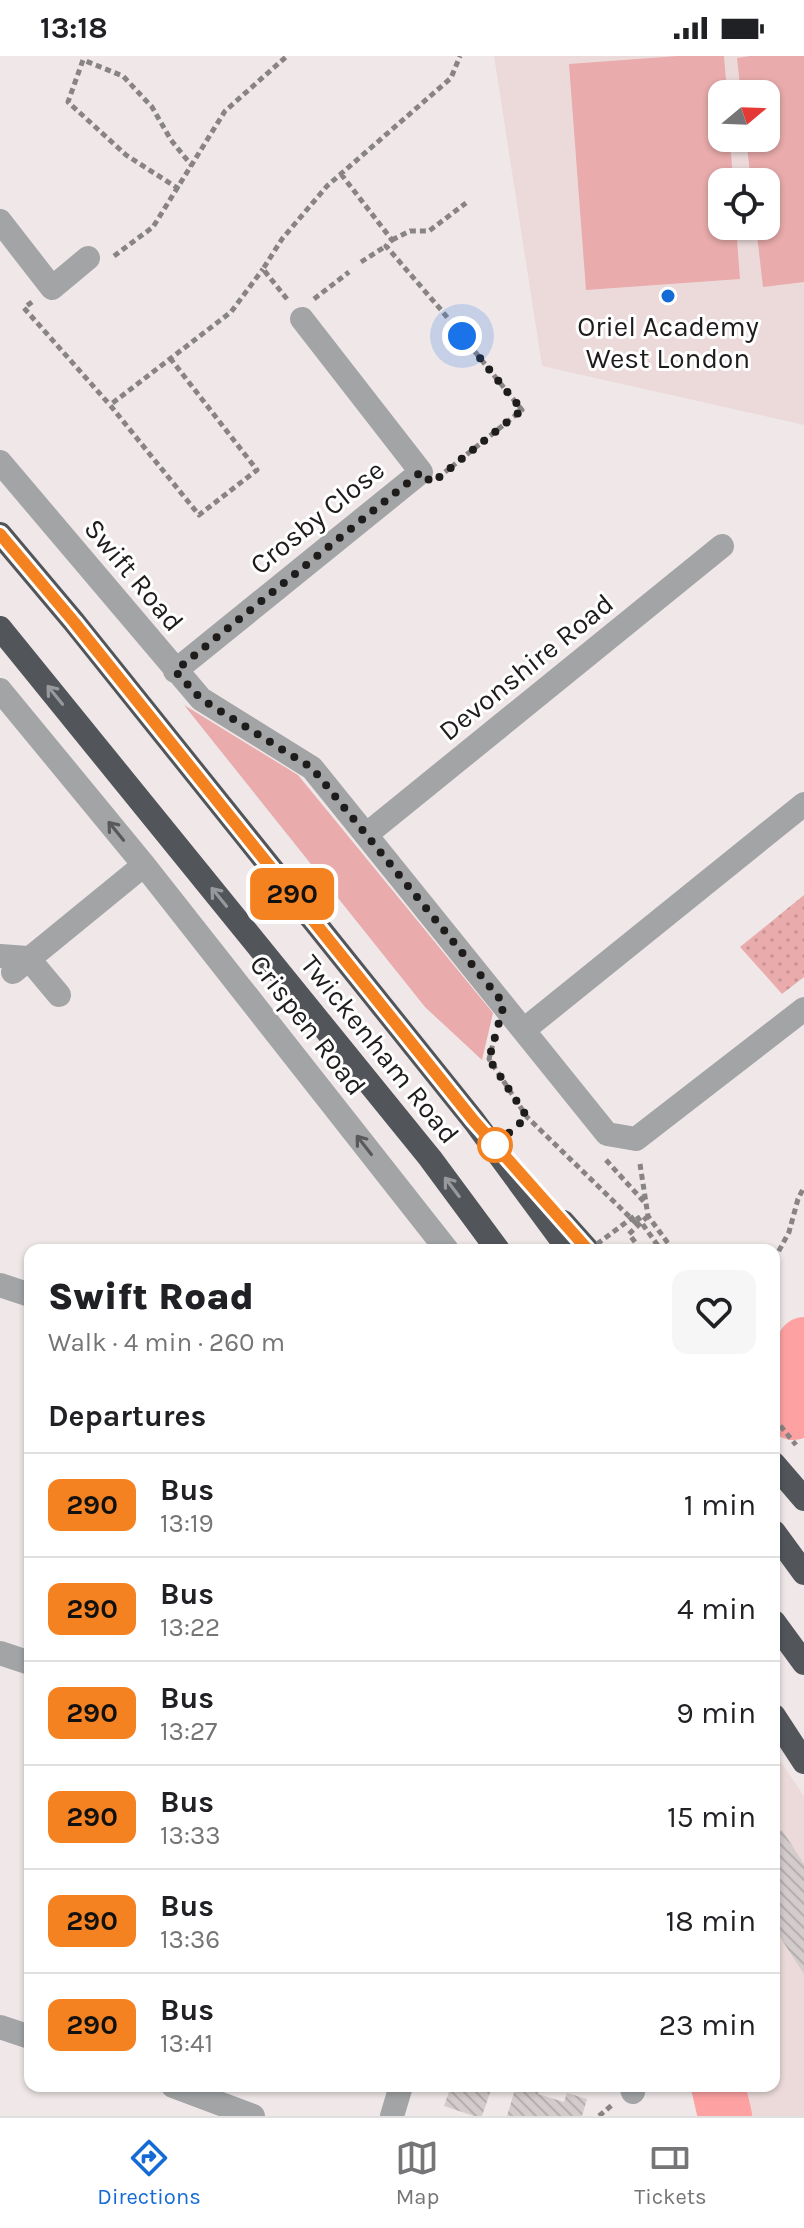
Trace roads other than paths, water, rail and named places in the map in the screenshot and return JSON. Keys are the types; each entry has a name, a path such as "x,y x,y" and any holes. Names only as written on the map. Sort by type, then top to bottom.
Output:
{"highway":[{"name":"Twickenham Road","path":"0,534 474,1121 565,1244"},
{"name":"Twickenham Road","path":"0,628 430,1158 494,1244"},
{"path":"474,1121 583,1244"},
{"path":"780,1471 804,1499"},
{"path":"780,1540 804,1573"},
{"path":"780,1630 804,1663"},
{"path":"780,1725 804,1762"}],"street":[{"path":"0,221 47,281 88,258"},
{"name":"Crosby Close","path":"175,671 421,472 300,316"},
{"name":"Swift Road","path":"0,462 201,699 312,768 607,1134 636,1139 804,1009"},
{"name":"Devonshire Road","path":"367,834 722,546"},
{"name":"Crispen Road","path":"0,690 144,865 442,1244"},
{"path":"525,1029 804,804"},
{"path":"59,995 14,962 144,865"},
{"path":"0,1285 24,1293"},
{"path":"0,1653 24,1661"},
{"path":"0,2027 24,2035"},
{"path":"189,2092 253,2116"},
{"path":"392,2116 399,2092"}],"waterway":[{"path":"793,1413 804,1344"},
{"path":"719,2092 725,2116"}],"place":[{"name":"Oriel Academy West London","path":"668,296"}]}
